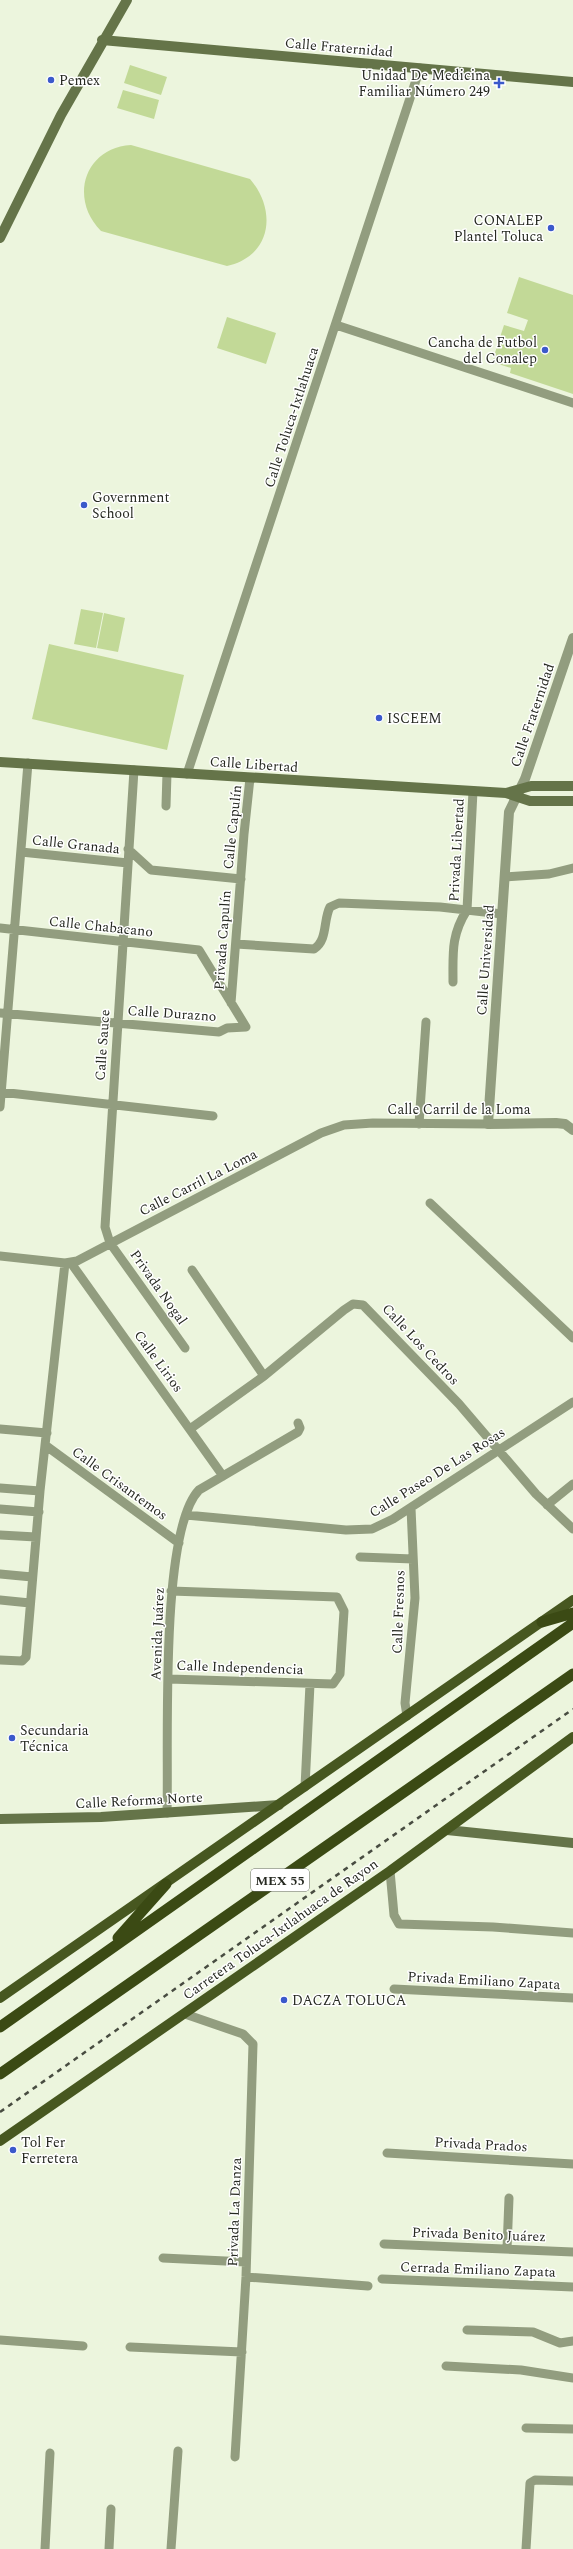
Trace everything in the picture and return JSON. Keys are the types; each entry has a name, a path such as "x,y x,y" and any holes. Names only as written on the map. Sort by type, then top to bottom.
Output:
{"highway":[{"path":"542,1622 573,1613"},
{"name":"MEX 55","path":"0,2027 573,1623"},
{"name":"MEX 55","path":"0,2074 573,1674"},
{"path":"559,1684 573,1684"},
{"path":"106,1952 166,1884"}],"main road":[{"path":"0,238 61,115 102,40 127,0"},
{"name":"Calle Fraternidad","path":"102,40 573,82"},
{"name":"Calle Libertad","path":"0,762 506,793 517,795 530,801 573,800"},
{"name":"Calle Libertad","path":"517,795 531,786 573,786"},
{"path":"0,1998 573,1600"},
{"name":"Carretera Toluca-Ixtlahuaca de Rayon","path":"0,2140 185,2014 255,1963 390,1871 573,1737"},
{"name":"Calle Reforma Norte","path":"0,1819 167,1813 279,1805"},
{"path":"447,1830 573,1843"}],"street":[{"name":"Calle Toluca-Ixtlahuaca","path":"186,774 420,68"},
{"path":"336,325 573,403"},
{"name":"Calle Fraternidad","path":"517,795 573,638"},
{"path":"0,1107 4,1014 15,930 28,763"},
{"path":"134,770 128,849 151,870 240,879"},
{"path":"166,806 167,773"},
{"name":"Calle Capulín","path":"240,879 250,778"},
{"name":"Privada Libertad","path":"467,910 473,791"},
{"name":"Calle Universidad","path":"488,1124 510,812 517,795"},
{"name":"Calle Sauce","path":"110,1243 105,1228 124,943 128,849"},
{"name":"Calle Granada","path":"21,852 128,863"},
{"path":"505,877 560,872 573,868"},
{"name":"Privada Capulín","path":"231,1002 240,879"},
{"path":"236,944 314,949 320,943 323,936 330,907 336,903 344,902 467,910 502,914"},
{"path":"453,982 453,941 457,926 467,910"},
{"name":"Calle Chabacano","path":"0,928 124,943 199,950 231,1002"},
{"name":"Calle Durazno","path":"4,1014 219,1032 227,1028 246,1027 231,1002"},
{"path":"419,1124 426,1022"},
{"path":"1,1092 213,1116"},
{"name":"Calle Carril de la Loma","path":"344,1125 556,1123 573,1129"},
{"name":"Calle Carril La Loma","path":"68,1263 110,1243 321,1133 344,1125"},
{"path":"430,1203 573,1338"},
{"name":"Privada Nogal","path":"110,1243 184,1348"},
{"path":"0,1256 68,1263 40,1491 25,1660 0,1660"},
{"name":"Calle Lirios","path":"68,1263 223,1476"},
{"path":"192,1270 264,1376"},
{"name":"Calle Los Cedros","path":"190,1430 264,1376 344,1310 353,1304 363,1305 415,1356 550,1508 573,1529"},
{"name":"Calle Paseo De Las Rosas","path":"186,1515 362,1531 382,1526 500,1451 573,1402"},
{"name":"Avenida Juárez","path":"167,1813 171,1591 179,1543 186,1515 194,1495 203,1487 298,1432 300,1428 298,1423"},
{"path":"0,1429 47,1434"},
{"name":"Calle Crisantemos","path":"46,1445 179,1543"},
{"path":"550,1508 573,1484"},
{"path":"0,1488 40,1491"},
{"name":"Calle Fresnos","path":"407,1716 405,1703 415,1598 411,1508"},
{"path":"0,1509 39,1512"},
{"path":"0,1535 36,1537"},
{"path":"360,1557 413,1559"},
{"path":"0,1574 32,1576"},
{"name":"Calle Independencia","path":"169,1679 310,1684 329,1684 337,1682 340,1674 344,1611 340,1600 330,1597 171,1591"},
{"path":"0,1600 30,1603"},
{"name":"Calle Independencia","path":"305,1787 310,1684"},
{"path":"390,1871 396,1920 399,1924 493,1927 573,1934"},
{"name":"Privada Emiliano Zapata","path":"394,1990 573,1998"},
{"name":"Privada La Danza","path":"185,2014 243,2034 253,2044 246,2277 235,2457"},
{"name":"Privada Prados","path":"387,2153 573,2164"},
{"path":"507,2249 509,2198"},
{"name":"Privada Benito Juárez","path":"384,2244 573,2252"},
{"path":"163,2258 246,2262"},
{"path":"246,2277 368,2286"},
{"name":"Cerrada Emiliano Zapata","path":"382,2279 573,2287"},
{"path":"468,2330 533,2332 560,2343 573,2341"},
{"path":"0,2340 83,2346"},
{"path":"130,2346 242,2352"},
{"path":"446,2366 521,2370 571,2377"},
{"path":"526,2428 573,2429"},
{"path":"171,2549 178,2451"},
{"path":"45,2549 50,2453"},
{"path":"526,2549 530,2483 536,2480 573,2481"},
{"path":"109,2549 111,2509"}],"green space":[{"path":"130,65 167,77 161,95 124,83"},
{"path":"123,90 159,100 154,119 117,108"},
{"path":"131,145 250,179 259,191 264,204 266,218 266,230 261,242 253,253 242,261 227,266 101,231 91,218 86,204 84,191 86,177 92,165 102,155 115,148"},
{"name":"Cancha de Futbol del Conalep","path":"519,277 573,295 573,394 510,373 511,368 492,362 504,325 524,331 528,320 507,313"},
{"path":"227,317 276,333 266,364 217,348"},
{"path":"81,609 103,613 96,648 74,644"},
{"path":"104,613 125,618 118,652 97,648"},
{"path":"49,644 184,675 167,750 32,719"}],"railway":[{"path":"0,2112 573,1709"}],"place":[{"name":"Pemex","path":"51,80"},
{"name":"Unidad De Medicina Familiar Número 249","path":"499,83"},
{"name":"CONALEP Plantel Toluca","path":"551,228"},
{"name":"Cancha de Futbol del Conalep","path":"545,350"},
{"name":"Government School","path":"84,505"},
{"name":"ISCEEM","path":"379,718"},
{"name":"Secundaria Técnica","path":"12,1738"},
{"name":"DACZA TOLUCA","path":"284,2000"},
{"name":"Tol Fer Ferretera","path":"13,2150"}]}
